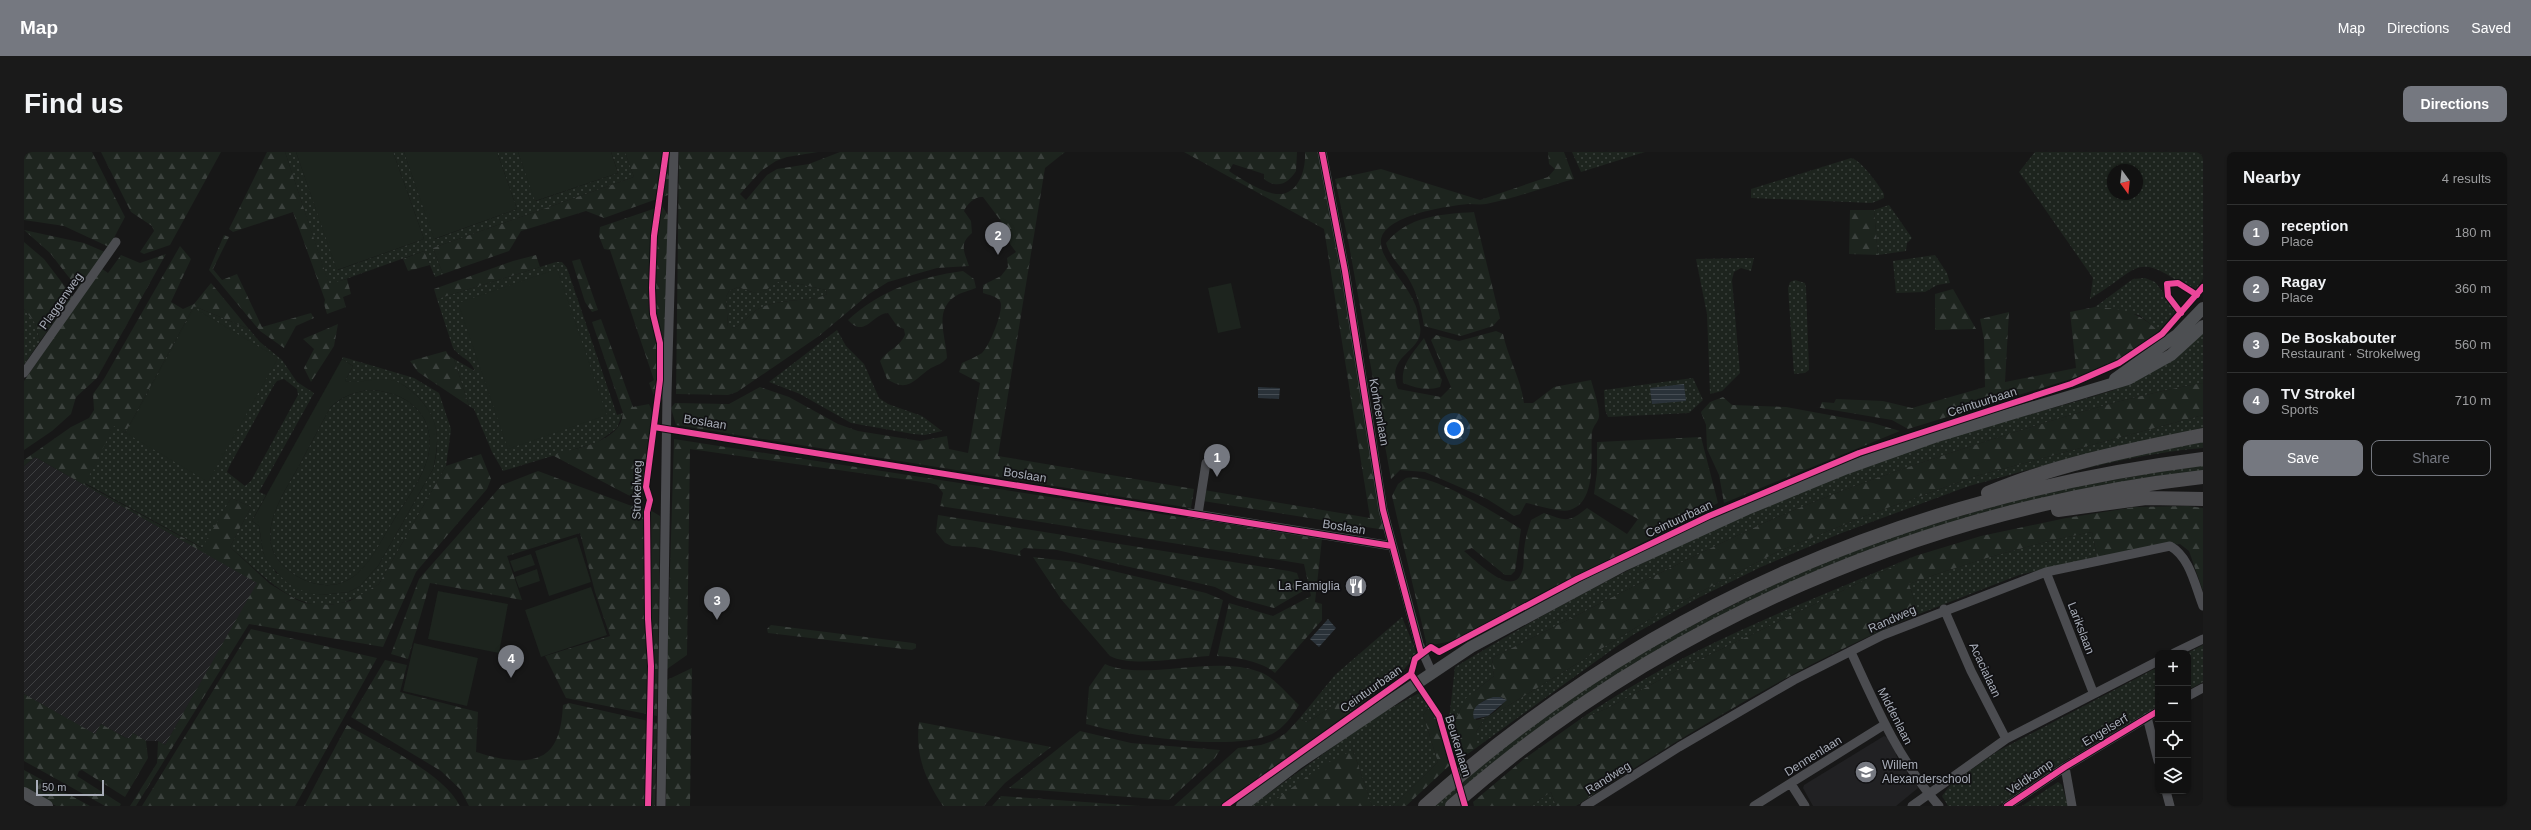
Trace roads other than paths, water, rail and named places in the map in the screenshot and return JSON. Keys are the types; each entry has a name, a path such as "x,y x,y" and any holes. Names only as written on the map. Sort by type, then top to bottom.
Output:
{"highway":[{"path":"1425,806 1471,765 1534,717 1599,672 1718,603 1788,570 1850,545 1940,513 2026,477 2203,435"},
{"path":"1940,513 2061,482 2132,468 2203,459"},
{"path":"1452,806 1478,783 1582,705 1642,667 1726,620 1796,586 1854,562 1971,522 2090,494 2203,477"},
{"path":"1971,522 2117,501 2152,498 2203,499"}],"main road":[{"name":"Ceintuurbaan","path":"2107,384 2177,335 2203,308"},
{"name":"Ceintuurbaan","path":"1242,806 1298,763 1471,647 1559,598 1624,565 1747,509 1847,468 1934,437 2107,384 2128,379 2171,355 2203,326"},
{"path":"24,793 47,806"}],"street":[{"path":"661,806 667,394 674,152"},
{"name":"Korhoenlaan","path":"1322,152 1383,510 1418,644 1432,673"},
{"name":"Plaggenweg","path":"24,372 116,242"},
{"name":"Boslaan","path":"1206,463 1193,513 1392,546"},
{"name":"Randweg","path":"1585,806 1679,747 1788,684 1851,652 1882,634 1944,609 2046,572 2170,546 2179,551 2185,561 2203,606"},
{"name":"Larikslaan","path":"2046,572 2093,692"},
{"name":"Acacialaan","path":"1944,609 1971,671 2006,739"},
{"path":"2180,650 2203,639"},
{"name":"Middenlaan","path":"1851,652 1884,725 1904,760 1939,806"},
{"path":"1912,806 1928,793 2006,739 2093,692 2155,662"},
{"path":"2191,694 2203,688"},
{"name":"Engelserf","path":"2065,767 2155,713"},
{"path":"2147,717 2157,758"},
{"name":"Dennenlaan","path":"1754,806 1884,725"},
{"path":"2065,767 2072,806"},
{"name":"Veldkamp","path":"2007,806 2065,767"},
{"path":"1791,784 1805,806"},
{"path":"2167,794 2170,806"}],"place":[{"name":"Ragay","path":"998,255"},
{"name":"reception","path":"1217,477"},
{"name":"La Famiglia","path":"1356,586"},
{"name":"De Boskabouter","path":"717,620"},
{"name":"TV Strokel","path":"511,678"},
{"name":"Willem Alexanderschool","path":"1866,772"}]}
